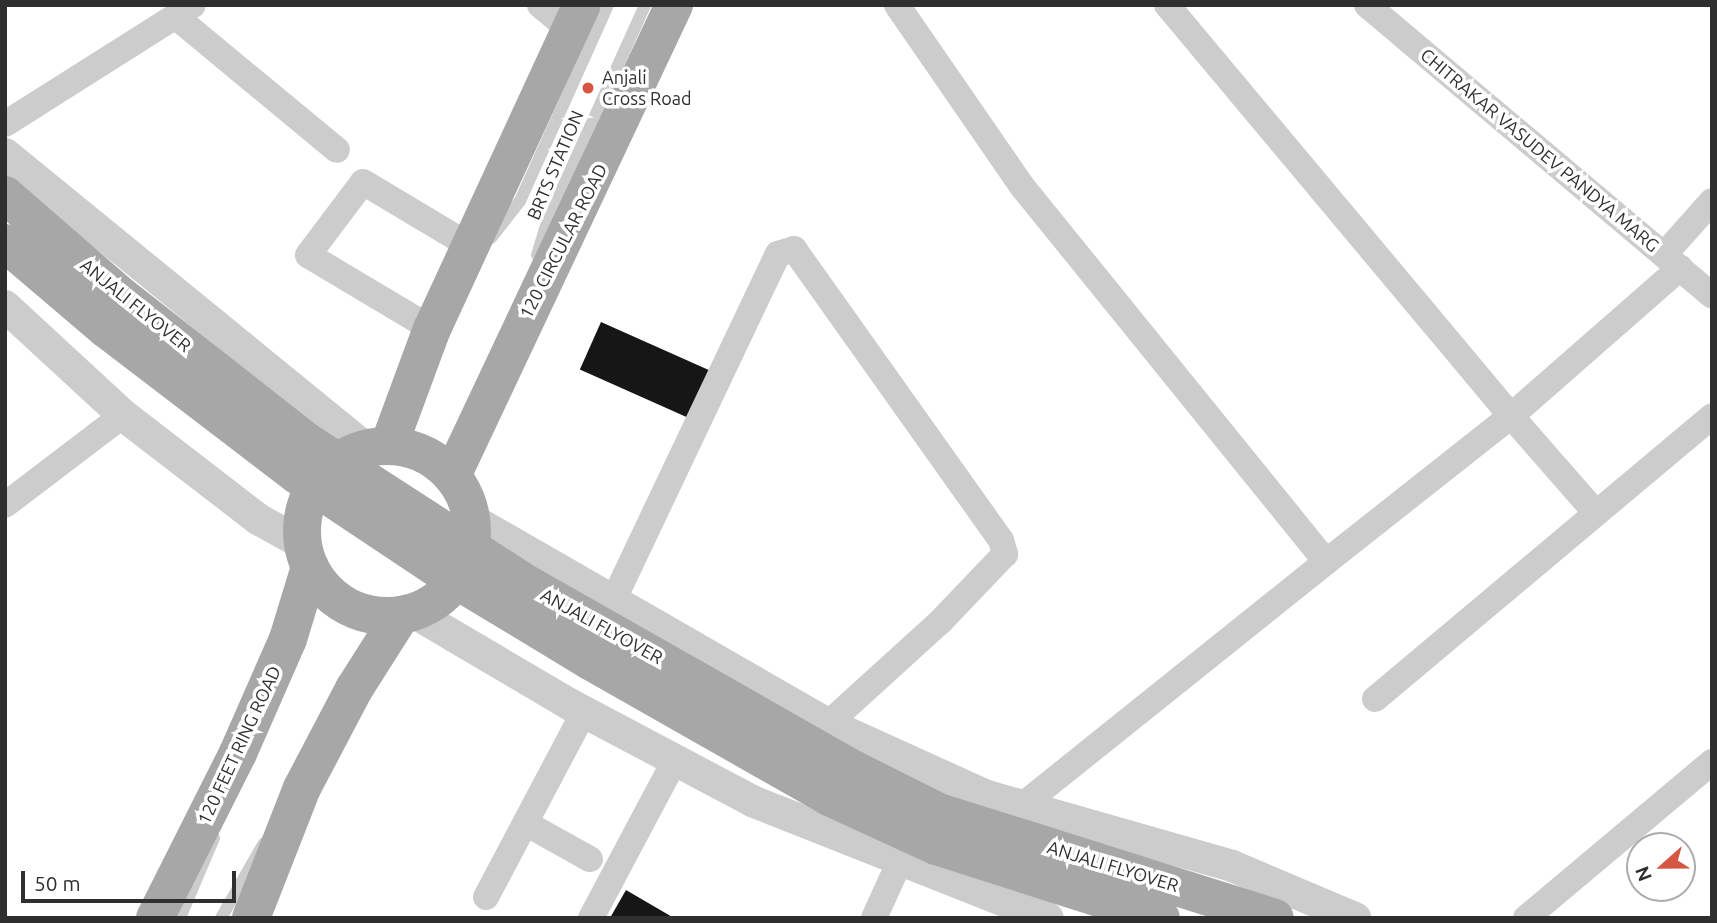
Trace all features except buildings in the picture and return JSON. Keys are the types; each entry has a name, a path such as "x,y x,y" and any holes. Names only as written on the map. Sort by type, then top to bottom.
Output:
{"main road":[{"name":"120 CIRCULAR ROAD","path":"452,476 511,345 585,202 674,5"},
{"path":"377,447 576,18"},
{"name":"ANJALI FLYOVER","path":"5,195 120,295 309,443 522,581 853,769 939,812 1275,918"},
{"name":"ANJALI FLYOVER","path":"5,243 106,329 297,475 441,571 590,662 829,797 936,846 1161,918"},
{"path":"251,918 302,788 354,689 407,613 454,583 469,553 471,519 465,496 452,476 412,449 377,447 342,458 316,484 303,519 307,556 326,590 348,606 374,615 407,613"},
{"name":"120 FEET RING ROAD","path":"155,918 238,753 288,639 307,556"}],"street":[{"path":"540,5 576,18"},
{"path":"897,5 1021,185 1326,562"},
{"path":"1167,5 1511,416 1596,513"},
{"name":"CHITRAKAR VASUDEV PANDYA MARG","path":"1367,5 1712,296"},
{"path":"5,124 184,10 337,150"},
{"path":"5,154 377,447"},
{"path":"432,329 308,256 363,182 470,246"},
{"path":"1021,806 1511,416 1672,262 1712,201"},
{"path":"613,601 778,254 794,249 1002,540 1005,554 1000,563 940,621 828,724"},
{"path":"5,306 123,415 307,556"},
{"path":"5,505 123,415"},
{"path":"1375,699 1712,416"},
{"path":"471,519 828,724 987,796 1232,866 1355,918"},
{"path":"407,613 584,712 752,801 1048,918"},
{"path":"486,897 584,712"},
{"path":"590,918 675,760"},
{"path":"1526,918 1712,762"},
{"path":"527,824 590,859"},
{"path":"874,918 900,861"}],"lane":[{"name":"BRTS STATION","path":"448,293 520,201 608,5"},
{"name":"BRTS STATION","path":"511,345 548,220 645,5"},
{"path":"180,918 208,860 238,753"},
{"path":"221,918 248,865 302,788"}],"place":[{"name":"Anjali Cross Road","path":"588,88"}]}
